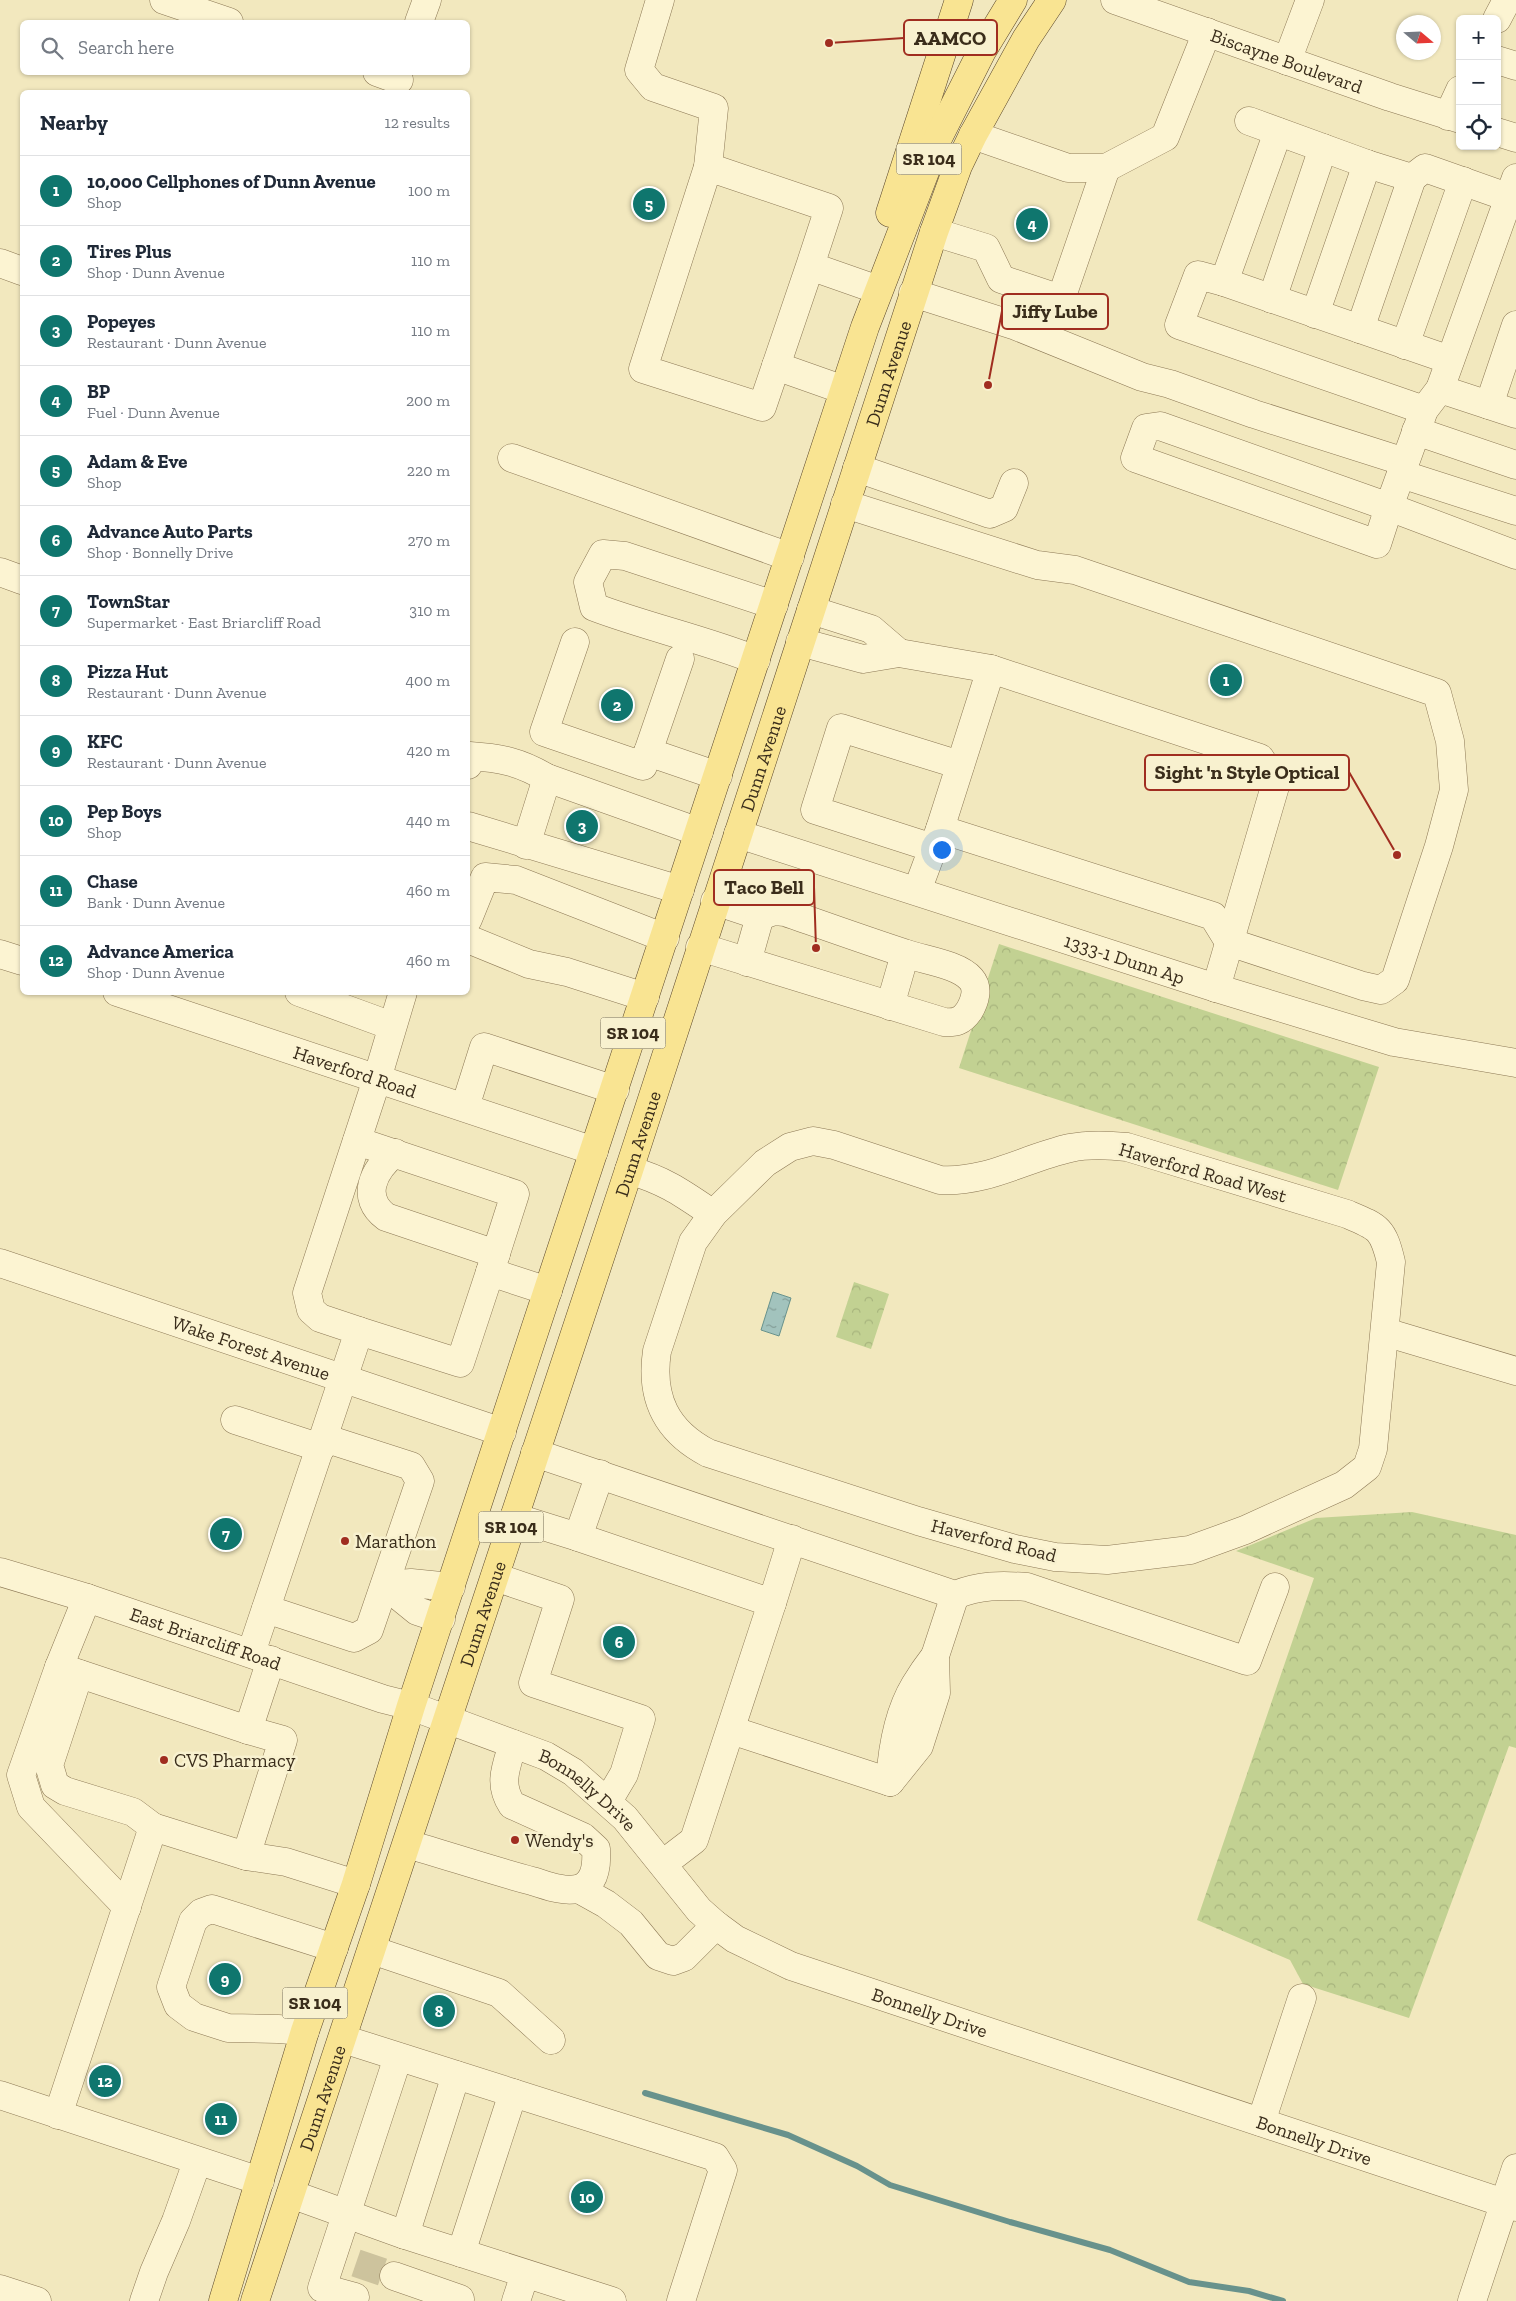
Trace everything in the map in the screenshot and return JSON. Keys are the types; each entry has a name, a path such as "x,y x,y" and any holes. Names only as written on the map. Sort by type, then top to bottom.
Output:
{"main road":[{"path":"865,328 868,286 959,0"},
{"name":"Dunn Avenue","path":"222,2301 304,2031 356,1884 411,1706 452,1587 865,328 938,138 982,51 1013,0"},
{"name":"Dunn Avenue","path":"255,2301 629,1170 934,232 958,166 973,136 1026,40 1052,0"},
{"path":"844,390 852,396 856,414 847,467 851,486"},
{"path":"726,750 735,769 730,817 732,827 738,834"},
{"path":"612,1099 620,1135 616,1160 620,1167 629,1170"},
{"path":"594,1151 602,1156 605,1165 606,1184 600,1212 609,1230"}],"street":[{"path":"164,0 223,20"},
{"path":"420,20 427,0"},
{"path":"660,0 639,70 653,87 714,108 708,167 643,369 762,407 829,208 708,167"},
{"name":"Biscayne Boulevard","path":"1115,0 1287,61 1454,117"},
{"path":"1287,61 1310,0"},
{"path":"1499,15 1508,0"},
{"path":"973,136 1068,168 1106,168 1165,137 1207,32"},
{"path":"1501,61 1516,66"},
{"path":"1249,122 1412,178"},
{"path":"1224,282 1278,132"},
{"path":"1501,133 1516,138"},
{"path":"1272,299 1323,148"},
{"path":"1315,314 1367,164"},
{"path":"934,232 986,248 1001,279 1061,299 1106,168"},
{"path":"1360,329 1412,178 1425,168 1463,181 1514,192 1450,360 1403,468 1389,508 1377,544 1135,458 1146,428 1160,426 1389,508 1516,554"},
{"path":"1405,345 1463,181"},
{"path":"0,263 20,270"},
{"path":"810,266 868,286"},
{"path":"1450,360 1224,282 1198,275 1179,325 1427,410 1516,465"},
{"path":"911,299 1016,326 1142,377 1170,384 1254,414 1516,511"},
{"path":"1488,405 1516,325"},
{"path":"776,366 844,390"},
{"path":"1427,410 1488,405 1516,414"},
{"path":"512,458 790,557"},
{"path":"851,486 990,514 1004,508 1014,482"},
{"path":"851,486 1037,565 1075,570 1437,693 1450,741 1454,790 1439,846 1396,980 1381,990 1363,986 1229,942 1213,916 937,839 815,810 841,728 960,765"},
{"path":"756,660 731,650 633,622 594,607 588,582 603,554 625,556 774,605"},
{"path":"0,572 20,579"},
{"path":"810,610 872,629 899,653"},
{"path":"575,642 544,732 643,766 680,659"},
{"path":"800,642 863,659 899,653 991,669 1260,758 1276,783 1216,988"},
{"path":"917,891 937,839 991,669"},
{"path":"648,752 718,776"},
{"path":"470,760 502,759 528,767 547,778 699,832"},
{"path":"526,844 547,778"},
{"path":"470,827 680,890"},
{"name":"1333-1 Dunn Ap","path":"738,834 1216,988 1394,1042 1516,1062"},
{"path":"470,915 485,877 516,880 665,938"},
{"path":"700,947 944,1022 954,1023 963,1020 973,1006 976,990 972,980 961,971 905,954 785,912 774,911 760,916 716,901"},
{"path":"747,962 760,916"},
{"path":"470,939 529,964 567,972 645,997"},
{"path":"0,954 20,960"},
{"path":"890,1006 905,954"},
{"path":"307,995 392,1026"},
{"path":"357,1141 515,1194 460,1363 320,1318 312,1310 307,1293 377,1079 402,995"},
{"name":"Haverford Road","path":"147,997 377,1079 594,1151"},
{"path":"465,1107 484,1047 612,1099"},
{"name":"Haverford Road West","path":"713,1214 765,1163 790,1146 813,1141 834,1145 940,1180 984,1177 1069,1148 1091,1145 1127,1147 1347,1214 1374,1226 1386,1239 1391,1262 1385,1332"},
{"path":"376,1210 371,1199 377,1172 395,1153"},
{"path":"629,1170 656,1178 670,1185 713,1214"},
{"path":"338,1198 376,1210 386,1217 493,1263 548,1291"},
{"name":"Haverford Road","path":"713,1214 693,1242 656,1351 655,1383 661,1409 676,1429 692,1445 708,1453 918,1521 1015,1549 1055,1557 1107,1560 1190,1550 1245,1530 1344,1485 1367,1467 1373,1449 1385,1332"},
{"name":"Wake Forest Avenue","path":"0,1263 502,1432"},
{"path":"248,1730 261,1657 266,1609 359,1331"},
{"path":"1385,1332 1516,1371"},
{"path":"235,1420 411,1466 420,1481 369,1630 354,1638 266,1609"},
{"path":"535,1453 955,1595 976,1587 998,1584 1028,1587 1247,1661 1275,1587"},
{"path":"578,1537 600,1474"},
{"path":"514,1517 772,1602"},
{"path":"664,1863 694,1840 792,1540"},
{"name":"East Briarcliff Road","path":"0,1572 88,1598 383,1699 411,1706"},
{"path":"495,1578 560,1599 533,1684 641,1719 624,1774 608,1801"},
{"path":"385,1585 411,1583 452,1587"},
{"path":"385,1585 416,1611 441,1619"},
{"path":"731,1730 890,1782 919,1746 936,1694 935,1656 955,1595"},
{"path":"88,1598 69,1671 49,1765 55,1784 65,1791 133,1812 153,1827 246,1856 286,1862 356,1884"},
{"path":"69,1671 283,1740 246,1856"},
{"path":"69,1671 10,1771 31,1807 127,1906"},
{"name":"Bonnelly Drive","path":"411,1706 546,1756 573,1772 608,1801 664,1863 700,1910 716,1925 735,1939 791,1966 1510,2205"},
{"path":"513,1744 503,1776 504,1785 512,1805 584,1837 596,1848 598,1867 592,1879 579,1889"},
{"path":"58,2115 153,1827"},
{"path":"407,1844 561,1889 579,1889 606,1904 631,1923 658,1956 673,1961 684,1957 716,1925"},
{"path":"304,2031 278,2028 228,2028 194,2017 178,2005 171,1987 193,1921 201,1913 212,1909 334,1948"},
{"path":"372,1950 499,1993 551,2040"},
{"path":"1262,2122 1302,1998"},
{"path":"342,2039 715,2158 723,2170 681,2301"},
{"path":"355,2297 322,2288 344,2259 347,2214 398,2056"},
{"path":"405,2235 456,2075"},
{"path":"394,2276 460,2300 468,2255 513,2093"},
{"path":"0,2095 197,2162 260,2181"},
{"path":"144,2301 197,2162"},
{"path":"1472,2301 1510,2205 1516,2168"},
{"path":"291,2194 405,2235 612,2301"},
{"path":"516,2301 525,2274"},
{"path":"0,2289 38,2301"}],"green space":[{"path":"999,944 1379,1067 1338,1190 959,1068"},
{"path":"854,1282 889,1294 871,1349 836,1337"},
{"path":"1412,1512 1516,1535 1516,1748 1509,1746 1409,2018 1303,1984 1290,1960 1197,1920 1314,1578 1236,1551 1316,1518"}],"water":[{"path":"773,1292 791,1298 779,1336 761,1330"}],"waterway":[{"path":"645,2093 788,2135 857,2166 890,2185 1110,2250 1189,2282 1249,2291 1283,2301"}],"tunnel":[{"path":"356,2263 394,2276"}],"place":[{"name":"AAMCO","path":"829,43"},
{"name":"Adam & Eve","path":"649,204"},
{"name":"BP","path":"1032,224"},
{"name":"Jiffy Lube","path":"988,385"},
{"name":"10,000 Cellphones of Dunn Avenue","path":"1226,680"},
{"name":"Tires Plus","path":"617,705"},
{"name":"Popeyes","path":"582,826"},
{"name":"Sight 'n Style Optical","path":"1397,855"},
{"name":"Taco Bell","path":"816,948"},
{"name":"TownStar","path":"226,1534"},
{"name":"Marathon","path":"345,1541"},
{"name":"Advance Auto Parts","path":"619,1642"},
{"name":"CVS Pharmacy","path":"164,1760"},
{"name":"Wendy's","path":"515,1840"},
{"name":"KFC","path":"225,1979"},
{"name":"Pizza Hut","path":"439,2011"},
{"name":"Advance America","path":"105,2081"},
{"name":"Chase","path":"221,2119"},
{"name":"Pep Boys","path":"587,2197"}]}
